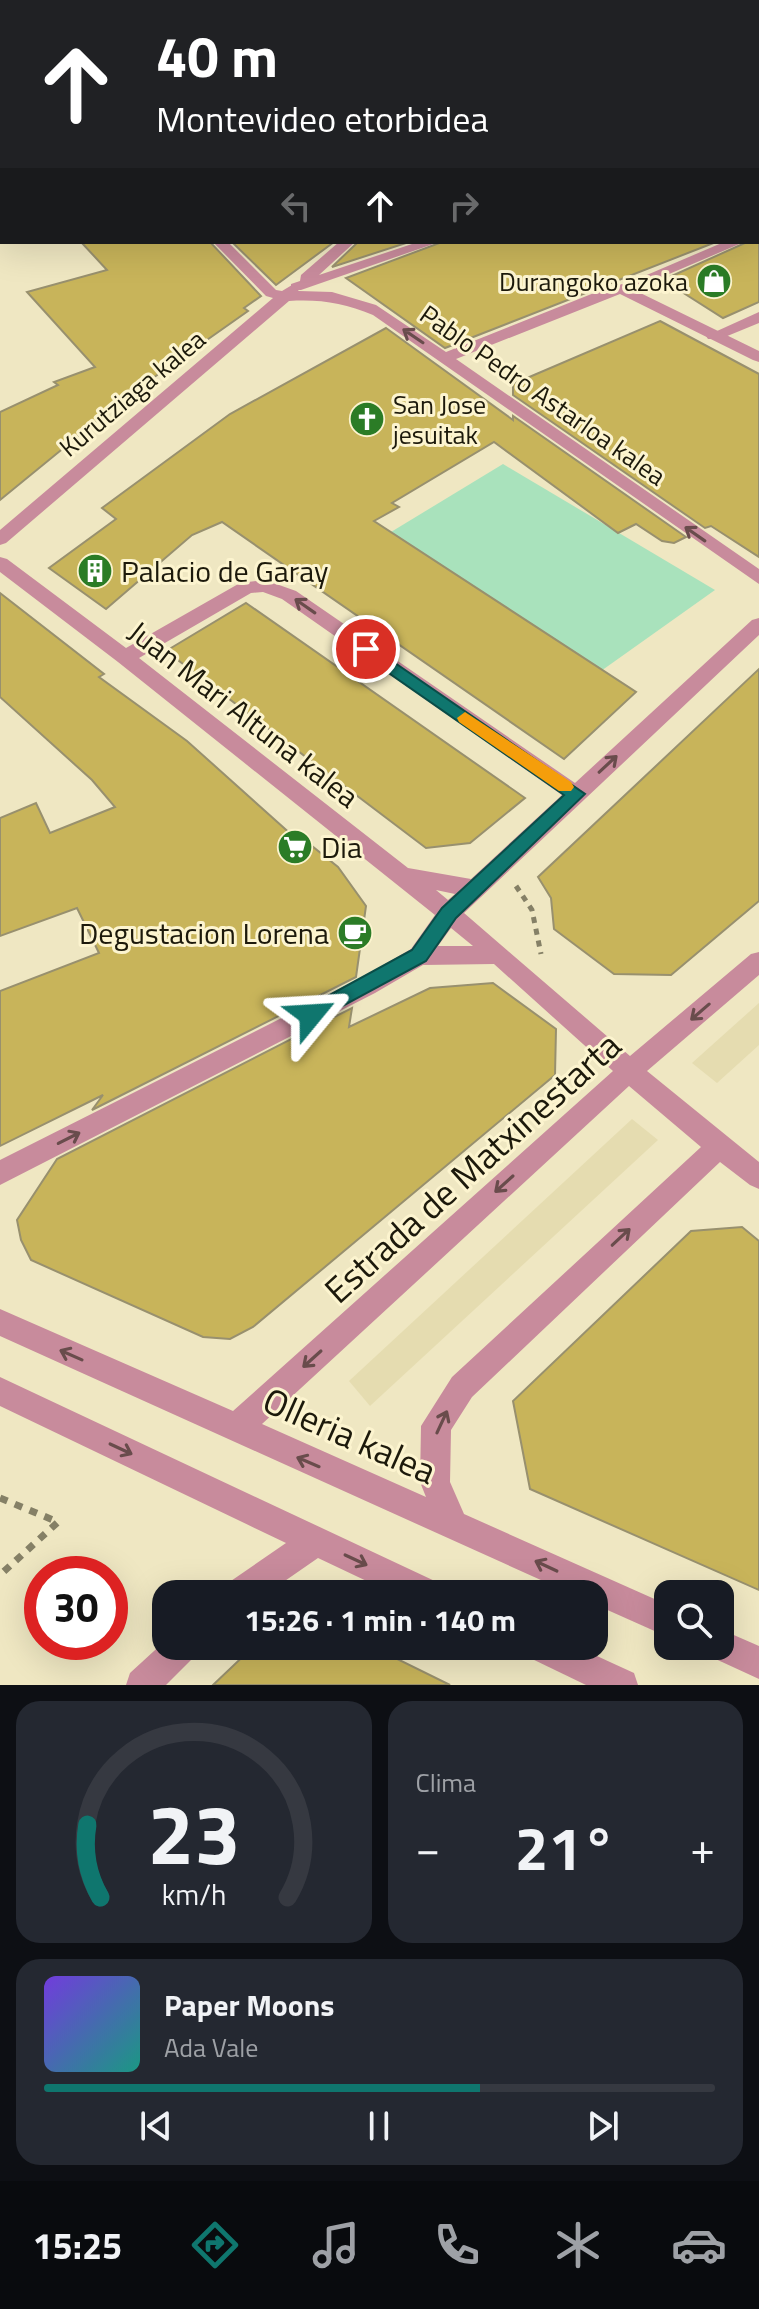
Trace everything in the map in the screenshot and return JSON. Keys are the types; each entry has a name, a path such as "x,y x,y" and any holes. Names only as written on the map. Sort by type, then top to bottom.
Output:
{"street":[{"path":"222,244 271,293 289,292 426,244"},
{"name":"Kurutziaga kalea","path":"0,539 346,244"},
{"path":"445,358 732,244"},
{"path":"622,289 759,357"},
{"name":"Pablo Pedro Astarloa kalea","path":"289,292 340,298 378,312 759,578"},
{"path":"714,336 759,317"},
{"name":"Juan Mari Altuna kalea","path":"0,563 125,657 501,955 629,1072 718,1147 759,1177"},
{"path":"125,657 247,587 265,586 289,595 576,794"},
{"path":"0,1173 367,986 419,956 449,913 759,624"},
{"path":"399,875 477,889"},
{"path":"419,956 501,955"},
{"name":"Estrada de Matxinestarta","path":"236,1428 629,1072 759,961"},
{"path":"452,1523 435,1482 436,1426 462,1387 718,1147"},
{"name":"Olleria kalea","path":"0,1322 291,1455 452,1523 654,1615"},
{"path":"0,1391 398,1580"},
{"path":"259,1580 315,1541"},
{"path":"734,1651 759,1663"},
{"path":"142,1685 168,1660"},
{"path":"569,1660 622,1685"}],"path":[{"path":"509,882 517,887 532,910 538,951 548,961"},
{"path":"0,1498 58,1522 0,1575"}],"shaded area":[{"path":"759,1003 759,1045 717,1083 692,1063"},
{"path":"632,1119 658,1140 370,1406 349,1381"}],"green space":[{"path":"503,464 715,590 601,671 391,532"}],"building":[{"path":"83,244 212,244 261,296 244,308 248,311 126,397 0,500 0,412 58,385 54,382 95,367 27,292 107,270"},
{"path":"234,244 331,244 276,285"},
{"path":"356,244 403,244 332,267"},
{"path":"437,244 711,244 445,348 346,278"},
{"name":"Durangoko azoka","path":"743,244 759,244 759,302 723,318 663,280"},
{"path":"660,321 759,374 759,557 711,526 705,528 513,395 513,384"},
{"path":"386,328 513,420 513,416 686,537 674,543 662,541 636,524 618,533 494,442 392,503 399,507 374,521 636,692 564,759 222,522 192,535 106,609 49,568 116,519 102,508 230,414"},
{"path":"0,593 104,674 99,677 187,741 293,836 297,834 338,867 366,906 356,977 92,1110 103,1095 0,1146 0,991 99,953 77,908 0,936 0,818 36,803 50,833 115,807 92,780 0,697"},
{"path":"246,603 525,798 470,843 426,848 166,651"},
{"path":"759,669 759,901 671,975 614,974 554,929 551,898 538,877"},
{"path":"493,983 556,1029 555,1075 253,1327 230,1339 203,1337 31,1260 21,1240 17,1220 57,1159 352,1008 349,1027 430,988"},
{"path":"742,1227 759,1241 759,1590 530,1489 513,1401 691,1231"},
{"path":"239,1660 399,1660 450,1685 213,1685"}],"slow traffic":[{"path":"465,718 565,787"}],"place":[{"name":"Durangoko azoka","path":"714,281"},
{"name":"San Jose jesuitak","path":"367,419"},
{"name":"Palacio de Garay","path":"95,571"},
{"name":"Dia","path":"295,847"},
{"name":"Degustacion Lorena","path":"355,933"}],"route":[{"path":"311,1015 419,956 449,913 576,794 366,649"}]}
